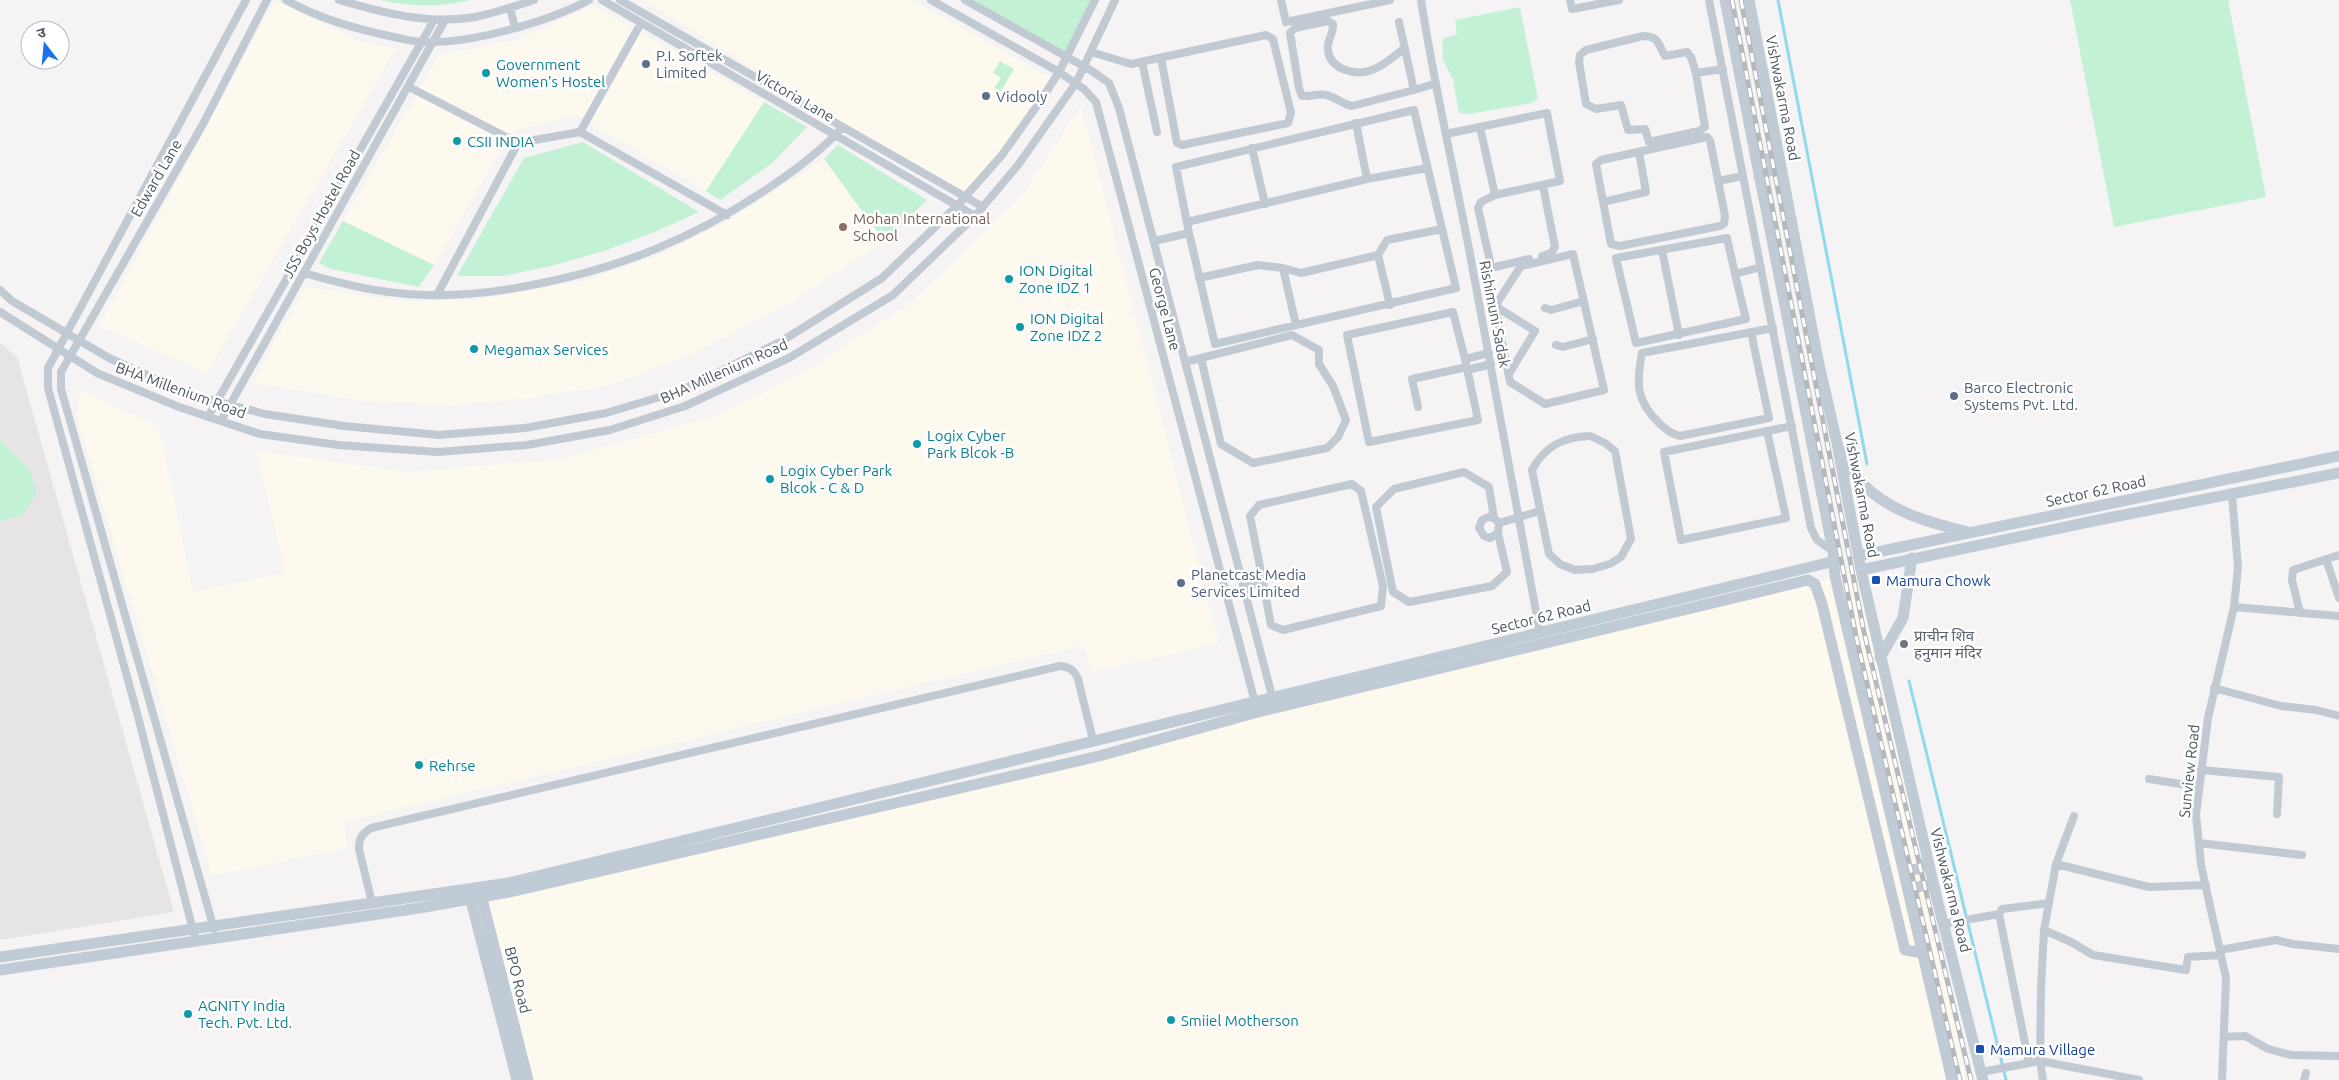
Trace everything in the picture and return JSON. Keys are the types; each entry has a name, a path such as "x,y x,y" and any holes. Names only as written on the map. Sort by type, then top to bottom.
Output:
{"street":[{"name":"Edward Lane","path":"196,942 137,713 48,388 48,368 246,0"},
{"name":"Edward Lane","path":"213,926 62,389 61,372 203,124 267,0"},
{"path":"286,0 327,20 370,32 420,42 464,39 514,28 554,15 589,0"},
{"path":"339,0 401,16 434,20 475,17 534,0"},
{"name":"Victoria Lane","path":"602,0 975,216"},
{"name":"Victoria Lane","path":"620,0 983,208"},
{"name":"George Lane","path":"930,0 1059,72 1076,83 1096,102 1256,707"},
{"name":"George Lane","path":"965,0 1109,83 1119,108 1274,703"},
{"name":"BHA Millenium Road","path":"0,290 12,300 109,358 189,394 265,414 344,426 439,434 525,428 606,413 680,391 782,341 882,278 957,206 1002,155 1059,72 1095,0"},
{"name":"BHA Millenium Road","path":"0,312 97,373 179,407 260,434 338,445 438,452 528,446 610,430 685,406 789,358 893,294 983,208 1018,165 1076,83 1115,0"},
{"path":"1281,0 1286,22 1390,0"},
{"name":"Rishimuni Sadak","path":"1421,0 1434,84 1446,134 1491,364 1540,633"},
{"path":"1570,0 1572,9 1619,0"},
{"path":"1710,0 1811,528 1817,540 1834,556"},
{"path":"1726,0 1834,556 1835,576 1952,1080"},
{"name":"Vishwakarma Road","path":"1750,0 1818,360 1837,443 1861,570 1934,889 1982,1076"},
{"path":"510,8 514,28"},
{"name":"JSS Boys Hostel Road","path":"208,417 434,20"},
{"name":"JSS Boys Hostel Road","path":"221,421 445,20"},
{"path":"1405,48 1373,70 1356,72 1343,69 1332,62 1327,49 1334,31 1333,24 1328,21 1296,28 1290,33 1302,96 1324,94 1333,97 1342,105 1352,106 1434,84"},
{"path":"1399,22 1414,90"},
{"path":"580,132 641,23"},
{"path":"1091,52 1131,64 1266,35 1273,39 1291,113 1288,123 1182,145 1177,143 1160,58"},
{"path":"1643,36 1652,36 1658,42 1665,56 1686,52 1691,57 1696,73 1705,127 1699,132 1649,142 1645,129 1628,130 1621,105 1596,109 1586,104 1579,62 1580,55 1586,50 1643,36"},
{"path":"1142,62 1157,132"},
{"path":"1696,73 1723,69"},
{"path":"408,87 518,143 580,132 727,215"},
{"path":"1414,110 1456,288 1215,344 1189,233 1176,167 1252,148 1414,110"},
{"path":"1446,134 1548,113 1560,181 1495,195 1480,202 1478,208 1490,262 1494,267 1554,251 1543,186"},
{"path":"1356,123 1367,179"},
{"path":"304,273 363,289 437,295 495,292 559,280 625,262 661,249 727,215 790,174 824,148 843,127"},
{"path":"1480,127 1495,195"},
{"path":"1707,137 1710,140 1725,216 1724,224 1620,246 1611,244 1596,164 1601,160 1639,152 1707,137"},
{"path":"437,295 518,143"},
{"path":"1252,148 1265,204"},
{"path":"1755,156 1761,159 1770,159 1778,150"},
{"path":"1603,202 1646,192 1639,152"},
{"path":"1187,222 1367,179 1428,168"},
{"path":"1759,177 1765,171 1772,169 1782,172"},
{"path":"1718,181 1743,176"},
{"path":"1390,304 1378,255 1387,240 1442,229"},
{"path":"1154,241 1189,233"},
{"path":"311,235 322,241"},
{"path":"1727,238 1746,319 1636,343 1616,258 1662,250 1727,238"},
{"path":"1662,250 1679,335"},
{"path":"1573,254 1604,390 1545,404 1510,382 1495,306 1521,266 1573,254"},
{"path":"1199,278 1258,265 1283,268 1301,273 1378,255"},
{"path":"1735,274 1761,266"},
{"path":"1283,268 1296,325"},
{"path":"1545,308 1551,310 1584,301"},
{"path":"1495,306 1535,331 1509,374"},
{"path":"1453,312 1466,365 1478,420 1369,442 1347,336 1453,312"},
{"path":"1751,332 1769,418 1680,436 1671,434 1644,407 1639,386 1642,353 1751,332 1773,328"},
{"path":"1185,362 1292,335 1306,341 1319,350 1319,364 1333,386 1346,420 1338,438 1327,448 1253,464 1248,462 1221,444 1201,358"},
{"path":"1556,345 1563,346 1593,339"},
{"path":"1487,344 1502,341"},
{"path":"1418,407 1412,379 1466,365 1489,354"},
{"path":"1466,365 1491,364"},
{"path":"1767,431 1786,518 1681,540 1664,452 1767,431 1792,426"},
{"path":"1590,436 1614,451 1631,539 1621,556 1610,564 1592,569 1575,570 1560,564 1549,554 1540,511 1532,470 1539,457 1553,444 1573,437 1590,436"},
{"path":"1837,443 1859,480 1883,500 1914,518 1970,533"},
{"name":"Sector 62 Road","path":"1858,556 2339,456"},
{"path":"1464,472 1489,487 1496,520 1507,572 1492,586 1409,602 1393,592 1376,507 1394,489 1464,472"},
{"name":"Sector 62 Road","path":"1861,570 2108,518 2339,474"},
{"path":"2242,476 2246,492"},
{"path":"1352,484 1362,491 1383,586 1381,606 1283,630 1271,625 1263,582 1250,516 1259,505 1352,484"},
{"name":"Sunview Road","path":"2222,1080 2226,978 2198,843 2196,815 2214,688 2234,607 2238,567 2232,495"},
{"path":"1498,533 1493,537 1486,537 1481,534 1480,522 1484,518 1496,520 1519,518 1540,511"},
{"path":"2300,613 2292,580 2293,570 2339,555"},
{"name":"Sector 62 Road","path":"1274,703 1540,633 1655,605 1834,556"},
{"path":"1880,658 1903,618 1912,558"},
{"path":"2326,559 2339,598"},
{"name":"Sector 62 Road","path":"1256,707 1658,617 1808,580 1815,584 1822,604 1844,687"},
{"path":"1244,587 1263,582"},
{"path":"1655,605 1658,617"},
{"path":"2234,607 2339,616"},
{"path":"372,903 359,849 359,840 371,828 1060,666 1068,666 1074,671 1078,679 1094,740"},
{"path":"1860,683 1844,687 1877,832 1905,950 1923,953"},
{"path":"2214,688 2281,706 2316,710 2339,716"},
{"path":"0,957 372,903 475,893 509,883 1094,740 1256,707"},
{"path":"0,970 196,942 475,893 1100,756 1256,707"},
{"path":"2201,770 2279,777 2277,814"},
{"path":"2149,779 2199,787"},
{"path":"2042,1080 2040,1061 2044,930 2056,864 2074,816"},
{"path":"1877,832 1895,833"},
{"path":"2198,843 2302,855"},
{"path":"1903,866 1909,870 1917,869 1924,866 1928,860"},
{"path":"2056,864 2149,887 2206,885"},
{"path":"1910,894 1920,886 1929,886 1934,889"},
{"name":"BPO Road","path":"475,893 517,1080"},
{"name":"BPO Road","path":"475,893 528,1080"},
{"path":"2029,1063 1999,914 2002,909 2049,902"},
{"path":"1943,924 1999,914"},
{"path":"213,926 216,938"},
{"path":"2044,930 2071,942 2093,955 2186,970 2188,957 2276,940 2293,944 2339,949"},
{"path":"2224,1037 2245,1036 2268,1049 2291,1055 2339,1056"},
{"path":"1982,1076 2040,1061 2139,1080"}],"shaded area":[{"path":"275,0 359,42 396,48 207,373 99,326"},
{"path":"643,0 912,0 1054,80 969,192 956,192"},
{"path":"592,6 764,102 706,191 576,115 511,132 434,265 343,221 440,55 517,40"},
{"path":"1081,106 1219,643 1092,672 1084,645 344,822 347,848 212,876 76,413 80,391 159,426 193,592 285,573 257,451 407,472 561,459 719,415 814,366 908,305 1021,197"},
{"path":"824,159 884,241 795,300 689,356 606,386 524,399 450,405 364,401 252,383 305,287 405,301 473,300 582,281 662,254 728,221"},
{"path":"0,343 17,357 174,912 0,940"},
{"path":"1861,570 1966,1080 518,1080 471,899"}],"green space":[{"path":"380,0 471,0 426,5"},
{"path":"965,0 1094,0 1066,58"},
{"path":"2070,0 2228,0 2266,197 2114,227"},
{"path":"1520,7 1538,99 1532,103 1470,114 1459,113 1453,79 1443,60 1442,39 1457,34 1455,20"},
{"path":"1000,61 1014,69 1001,91 994,88 1001,78 993,73"},
{"path":"764,102 807,127 771,164 720,200 706,191"},
{"path":"583,142 699,212 652,233 604,251 551,266 503,276 457,276 524,158"},
{"path":"838,145 927,200 884,241 824,159"},
{"path":"343,221 434,265 419,287 331,269 319,263"},
{"path":"0,440 29,469 37,493 22,515 0,522"}],"waterway":[{"path":"1778,0 1867,464"},
{"path":"1909,681 2006,1080"}],"railway":[{"path":"1732,0 1856,636 1960,1080"},
{"path":"1741,0 1864,632 1971,1080"}],"place":[{"name":"P.I. Softek Limited","path":"646,64"},
{"name":"Government Women's Hostel","path":"486,73"},
{"name":"Vidooly","path":"986,96"},
{"name":"CSII INDIA","path":"457,141"},
{"name":"Mohan International School","path":"843,227"},
{"name":"ION Digital Zone IDZ 1","path":"1009,279"},
{"name":"ION Digital Zone IDZ 2","path":"1020,327"},
{"name":"Megamax Services","path":"474,349"},
{"name":"Barco Electronic Systems Pvt. Ltd.","path":"1954,396"},
{"name":"Logix Cyber Park Blcok -B","path":"917,444"},
{"name":"Logix Cyber Park Blcok - C & D","path":"770,479"},
{"name":"Mamura Chowk","path":"1876,580"},
{"name":"Planetcast Media Services Limited","path":"1181,583"},
{"name":"प्राचीन शिव हनुमान मंदिर","path":"1904,644"},
{"name":"Rehrse","path":"419,765"},
{"name":"AGNITY India Tech. Pvt. Ltd.","path":"188,1014"},
{"name":"Smiiel Motherson","path":"1171,1020"},
{"name":"Mamura Village","path":"1980,1049"}]}
